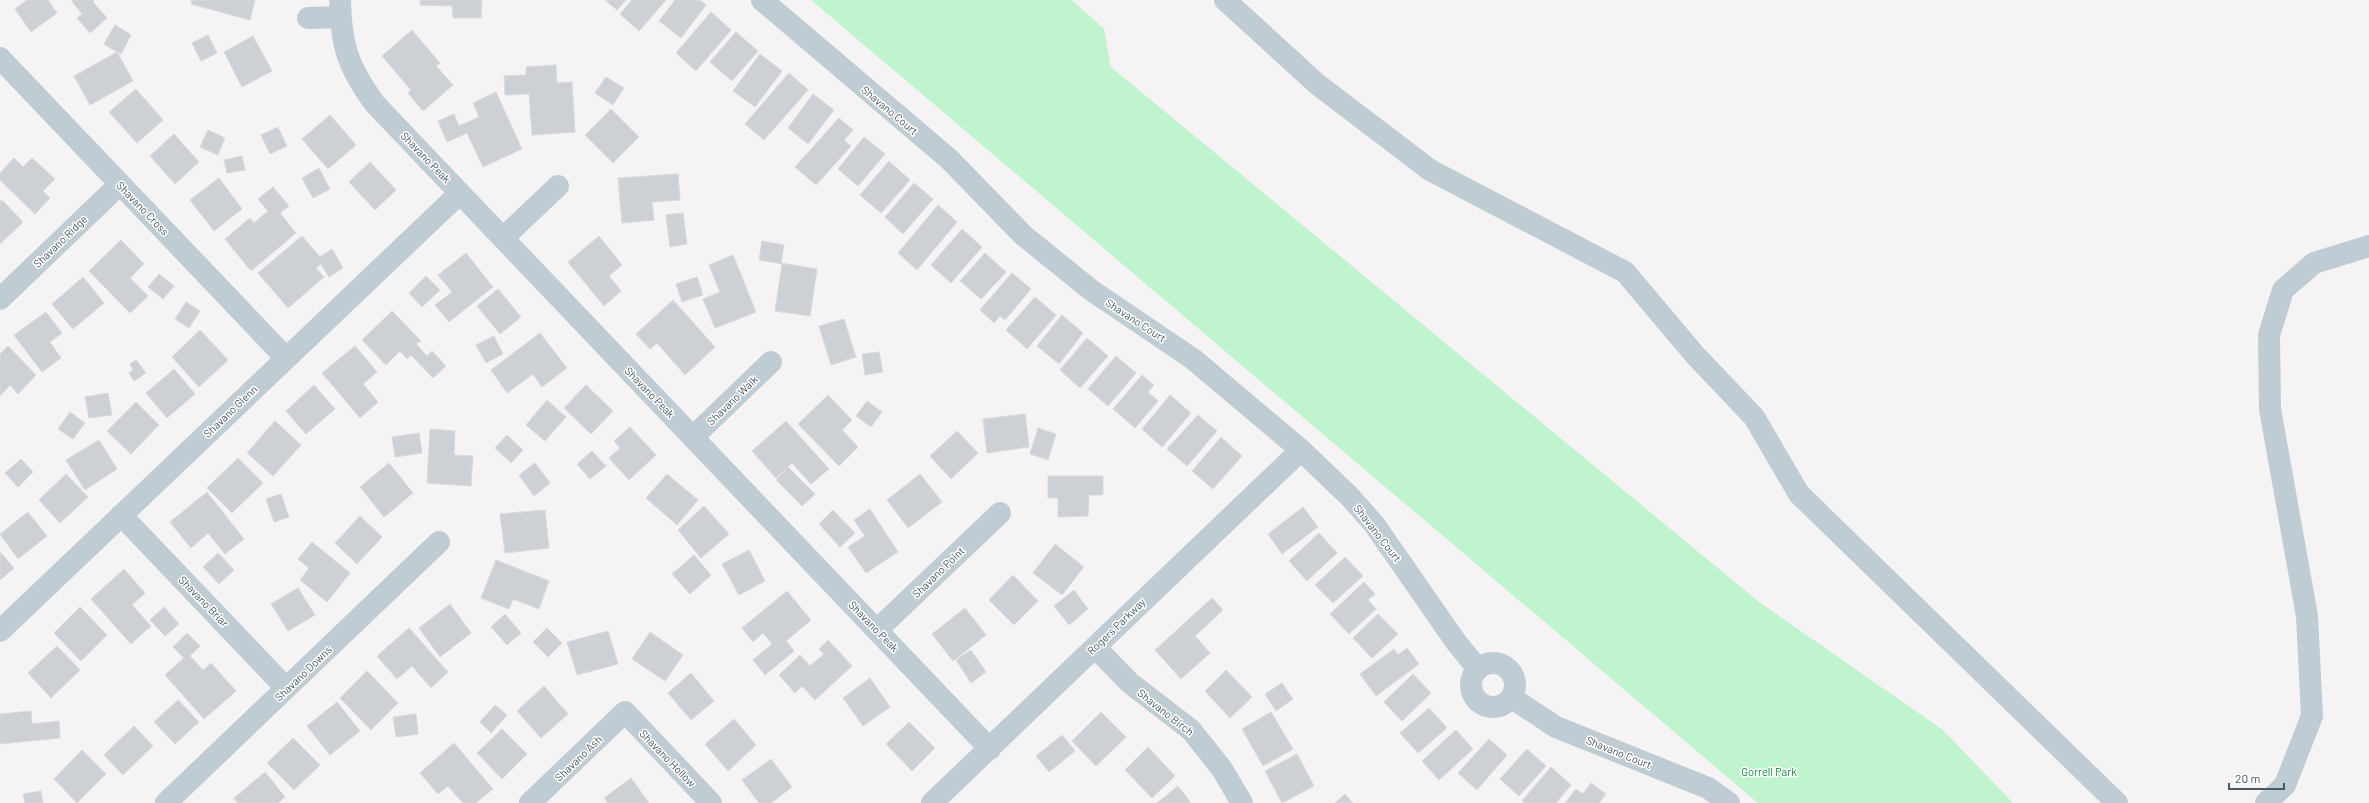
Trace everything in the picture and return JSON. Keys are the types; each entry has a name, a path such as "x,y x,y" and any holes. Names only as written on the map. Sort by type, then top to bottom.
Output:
{"street":[{"name":"Shavano Court","path":"762,0 949,159 1023,235 1090,290 1193,358 1301,450 1350,497 1374,524 1456,642 1478,669"},
{"path":"1225,0 1317,84 1430,170 1625,272 1695,355 1754,417 1799,494 2118,803"},
{"name":"Shavano Peak","path":"308,18 340,9 342,34 348,59 359,82 375,104 990,749"},
{"name":"Shavano Cross","path":"0,58 286,358"},
{"name":"Shavano Ridge","path":"0,298 120,184"},
{"path":"503,238 558,186"},
{"name":"Shavano Glenn","path":"0,631 460,193"},
{"path":"2266,803 2285,785 2312,716 2307,616 2270,409 2269,336 2283,290 2303,272 2314,263 2369,246"},
{"name":"Shavano Walk","path":"693,437 771,362"},
{"name":"Rogers Parkway","path":"932,803 1301,450"},
{"name":"Shavano Point","path":"877,630 1000,513"},
{"name":"Shavano Briar","path":"121,515 286,688"},
{"name":"Shavano Downs","path":"166,803 439,542"},
{"name":"Shavano Birch","path":"1095,647 1130,683 1191,730 1218,763 1242,803"},
{"path":"1493,663 1508,668 1516,683 1512,698 1498,707 1482,705 1476,699 1472,688 1473,675 1478,669 1493,663"},
{"name":"Shavano Court","path":"1512,698 1556,727 1708,788 1729,803"},
{"name":"Shavano Ash","path":"530,803 625,712"},
{"name":"Shavano Hollow","path":"625,712 711,803"}],"green space":[{"name":"Gorrell Park","path":"811,0 1072,0 1104,29 1111,67 1759,602 1943,730 2013,803 1758,803"}],"building":[{"path":"27,0 48,0 57,13 31,32 15,9"},
{"path":"71,0 95,0 93,2 107,18 90,33 77,18 82,14"},
{"path":"192,0 255,0 250,20 191,4"},
{"path":"420,0 482,0 481,18 453,18 452,6 420,5"},
{"path":"605,0 626,0 617,10"},
{"path":"632,0 666,0 639,31 620,14"},
{"path":"675,0 700,0 706,5 681,38 659,21"},
{"path":"711,12 731,30 696,71 676,53"},
{"path":"115,25 131,35 121,54 104,44"},
{"path":"412,30 440,63 436,66 453,85 423,111 408,93 411,90 382,56"},
{"path":"736,32 758,51 732,81 710,62"},
{"path":"208,35 217,53 201,61 192,43"},
{"path":"253,36 272,71 242,87 224,52"},
{"path":"117,52 133,81 90,105 74,76"},
{"path":"760,54 782,71 755,107 733,91"},
{"path":"556,65 557,83 572,82 575,132 532,135 529,94 505,95 504,76 526,75 526,67"},
{"path":"789,73 808,90 764,140 745,124"},
{"path":"606,77 624,88 613,105 595,93"},
{"path":"136,89 163,120 137,143 109,112"},
{"path":"496,92 522,149 483,167 467,133 447,142 438,121 454,114 459,126 479,117 473,103"},
{"path":"813,94 834,110 808,144 788,128"},
{"path":"611,109 639,137 613,163 585,135"},
{"path":"330,115 356,145 328,169 302,139"},
{"path":"839,118 853,130 844,140 851,146 816,185 795,167"},
{"path":"278,127 287,146 270,154 261,135"},
{"path":"208,130 225,138 218,155 200,147"},
{"path":"174,134 199,162 175,184 150,156"},
{"path":"864,137 885,154 858,186 838,169"},
{"path":"242,156 245,170 227,173 224,160"},
{"path":"14,158 23,167 32,158 55,179 43,191 50,198 35,214 0,180 0,173"},
{"path":"889,161 910,180 881,213 860,195"},
{"path":"370,162 396,190 375,210 349,182"},
{"path":"319,168 330,189 313,198 302,178"},
{"path":"678,174 680,200 652,202 654,220 622,223 618,178"},
{"path":"219,178 242,209 214,231 190,200"},
{"path":"914,183 933,199 903,234 885,217"},
{"path":"273,187 289,206 280,213 296,233 251,271 225,239 250,218 254,223 268,211 258,199"},
{"path":"2,200 23,222 0,244 0,201"},
{"path":"938,205 957,222 917,270 898,253"},
{"path":"683,213 687,244 670,247 666,215"},
{"path":"962,229 982,247 951,283 931,265"},
{"path":"302,236 320,257 332,249 343,268 329,277 321,264 316,268 324,277 288,308 258,273"},
{"path":"599,236 622,265 609,276 621,291 604,306 568,262"},
{"path":"121,240 144,264 130,278 148,296 130,313 89,271"},
{"path":"762,241 784,245 781,263 817,269 810,316 775,311 782,264 759,260"},
{"path":"466,253 493,287 449,322 435,305 452,292 438,275"},
{"path":"985,253 1006,272 981,299 960,281"},
{"path":"733,255 756,312 715,328 703,299 720,292 709,265"},
{"path":"1012,273 1031,289 1005,320 1000,316 994,323 980,310"},
{"path":"159,274 174,286 163,299 148,287"},
{"path":"426,276 440,290 422,307 409,293"},
{"path":"83,277 104,303 73,329 52,304"},
{"path":"697,277 703,295 682,302 676,284"},
{"path":"498,289 521,317 500,334 477,306"},
{"path":"1035,297 1056,315 1027,349 1006,330"},
{"path":"673,300 715,347 685,375 657,343 650,349 636,334"},
{"path":"186,302 200,311 189,328 175,319"},
{"path":"392,311 421,341 416,344 427,356 432,351 446,366 433,378 411,355 407,359 400,351 386,365 362,340"},
{"path":"46,312 62,333 50,342 61,358 42,372 14,335"},
{"path":"1062,315 1083,333 1059,364 1037,346"},
{"path":"844,319 856,357 831,365 819,326"},
{"path":"200,330 228,360 199,387 172,357"},
{"path":"540,333 567,368 542,387 533,374 507,393 491,370"},
{"path":"494,336 503,354 486,363 476,345"},
{"path":"1087,338 1108,356 1080,388 1060,370"},
{"path":"8,346 36,375 18,394 10,385 0,396 0,354"},
{"path":"355,346 377,372 363,384 378,402 360,418 322,373"},
{"path":"879,352 883,372 865,375 862,354"},
{"path":"1116,356 1136,373 1108,406 1088,389"},
{"path":"136,360 146,373 134,381 129,373 133,370 130,364"},
{"path":"174,369 195,394 167,418 146,393"},
{"path":"1142,375 1154,385 1148,392 1158,401 1135,428 1113,409"},
{"path":"314,385 335,409 306,434 286,411"},
{"path":"586,385 613,411 591,434 564,408"},
{"path":"108,393 112,415 89,418 85,397"},
{"path":"828,395 852,420 842,430 858,447 839,466 798,424"},
{"path":"1170,395 1191,413 1162,447 1142,429"},
{"path":"547,400 566,417 545,441 526,425"},
{"path":"867,401 882,412 871,427 856,416"},
{"path":"136,402 159,425 131,454 107,431"},
{"path":"70,412 85,423 73,439 58,429"},
{"path":"1025,414 1029,447 987,453 983,419"},
{"path":"1198,415 1217,431 1187,466 1167,449"},
{"path":"275,421 301,445 273,476 247,453"},
{"path":"786,421 829,469 811,484 792,463 776,478 752,451"},
{"path":"630,427 656,455 629,480 609,458 620,448 614,441"},
{"path":"1038,428 1056,434 1048,460 1030,454"},
{"path":"430,429 455,431 454,455 473,456 471,486 427,483"},
{"path":"957,431 978,453 951,479 930,456"},
{"path":"419,433 422,453 395,457 392,437"},
{"path":"507,435 523,450 511,463 495,448"},
{"path":"1221,437 1242,456 1213,489 1192,471"},
{"path":"99,440 117,469 85,490 66,460"},
{"path":"592,451 606,466 590,479 577,464"},
{"path":"238,458 263,483 232,513 207,488"},
{"path":"21,459 33,472 18,487 5,473"},
{"path":"389,463 413,493 384,517 360,487"},
{"path":"535,463 550,483 534,496 519,475"},
{"path":"788,467 815,494 802,506 776,480"},
{"path":"66,474 88,497 60,523 39,500"},
{"path":"667,474 698,500 677,525 646,498"},
{"path":"920,474 942,502 908,528 887,500"},
{"path":"1048,476 1103,476 1103,495 1089,495 1088,516 1058,517 1058,498 1048,498"},
{"path":"207,492 244,539 225,554 208,533 191,548 170,522"},
{"path":"281,494 289,517 274,522 266,499"},
{"path":"704,506 729,534 701,558 678,530"},
{"path":"1303,507 1318,527 1282,554 1268,534"},
{"path":"870,509 898,552 866,573 848,547 865,536 854,520"},
{"path":"545,510 549,548 505,553 500,514"},
{"path":"833,510 855,533 840,547 819,524"},
{"path":"28,512 47,536 18,559 0,534"},
{"path":"360,516 382,537 357,564 335,543"},
{"path":"1319,533 1337,553 1307,581 1289,561"},
{"path":"312,542 350,573 327,602 300,580 309,568 298,559"},
{"path":"1055,544 1084,567 1062,595 1033,573"},
{"path":"749,550 765,581 739,595 722,564"},
{"path":"0,552 14,568 0,580"},
{"path":"218,553 234,570 219,584 203,567"},
{"path":"694,555 711,575 690,594 672,574"},
{"path":"1345,557 1363,576 1333,603 1315,585"},
{"path":"496,560 549,581 539,609 513,599 509,609 481,598"},
{"path":"124,569 145,593 132,605 151,626 131,644 91,599"},
{"path":"1013,575 1038,601 1014,625 989,600"},
{"path":"1364,582 1375,594 1368,600 1376,609 1349,634 1330,614"},
{"path":"298,588 315,615 288,631 271,604"},
{"path":"1074,590 1088,609 1069,625 1054,606"},
{"path":"787,591 811,620 786,641 794,651 765,675 753,660 772,644 763,633 753,642 742,628"},
{"path":"1212,598 1223,610 1195,636 1210,653 1181,679 1155,650"},
{"path":"450,604 471,633 440,657 419,628"},
{"path":"80,607 107,635 81,661 54,633"},
{"path":"164,607 179,624 165,636 150,620"},
{"path":"965,608 986,635 953,661 932,634"},
{"path":"505,614 521,633 507,645 491,627"},
{"path":"1378,614 1398,634 1372,658 1353,638"},
{"path":"409,628 448,672 431,688 412,666 397,679 377,656"},
{"path":"547,628 562,643 548,657 533,642"},
{"path":"608,631 618,664 577,675 567,642"},
{"path":"650,632 683,655 665,681 632,659"},
{"path":"187,633 200,646 190,656 203,670 211,663 236,691 204,719 165,675 184,658 173,647"},
{"path":"828,640 852,666 815,700 802,686 795,693 779,675 800,655 810,666 824,654 819,649"},
{"path":"57,646 80,670 51,698 28,673"},
{"path":"1407,648 1419,664 1376,696 1360,674 1394,649 1398,655"},
{"path":"971,650 986,672 971,683 956,660"},
{"path":"1226,670 1252,697 1230,718 1205,691"},
{"path":"367,671 398,703 371,730 340,698"},
{"path":"691,673 714,701 691,720 668,693"},
{"path":"1413,674 1431,693 1402,721 1384,702"},
{"path":"870,678 890,707 863,726 843,698"},
{"path":"1282,683 1293,699 1276,711 1265,694"},
{"path":"544,686 568,714 541,738 517,711"},
{"path":"178,700 199,722 175,744 154,722"},
{"path":"337,702 360,731 330,755 307,726"},
{"path":"495,705 507,715 491,733 480,722"},
{"path":"1429,708 1447,728 1418,753 1400,733"},
{"path":"31,711 32,724 59,721 60,738 0,744 0,714"},
{"path":"1101,712 1126,737 1096,766 1072,741"},
{"path":"1271,712 1293,749 1263,766 1242,729"},
{"path":"416,714 418,734 396,737 393,717"},
{"path":"734,719 756,745 728,771 705,744"},
{"path":"909,722 935,748 912,771 886,744"},
{"path":"134,726 153,746 123,775 104,755"},
{"path":"502,729 527,754 502,779 477,753"},
{"path":"1456,730 1473,749 1439,780 1422,761"},
{"path":"1062,735 1075,751 1049,772 1036,756"},
{"path":"293,738 320,765 294,790 267,763"},
{"path":"1489,739 1507,755 1477,790 1458,773"},
{"path":"454,743 493,789 476,803 463,803 448,786 438,794 420,773"},
{"path":"1148,747 1175,776 1152,798 1125,770"},
{"path":"1527,749 1546,766 1519,796 1500,779"},
{"path":"82,750 106,774 77,803 54,779"},
{"path":"1297,754 1314,786 1282,803 1265,771"},
{"path":"771,759 792,787 771,803 759,803 742,780"},
{"path":"1551,767 1571,785 1556,803 1525,803 1522,801"},
{"path":"265,772 285,797 278,803 238,803 234,798"},
{"path":"631,778 649,803 608,803 604,798"},
{"path":"1591,783 1606,794 1599,803 1565,803 1576,789 1583,794"},
{"path":"1178,786 1191,803 1157,803"},
{"path":"41,791 43,803 25,803 23,794"},
{"path":"1345,794 1353,803 1335,803"}]}
